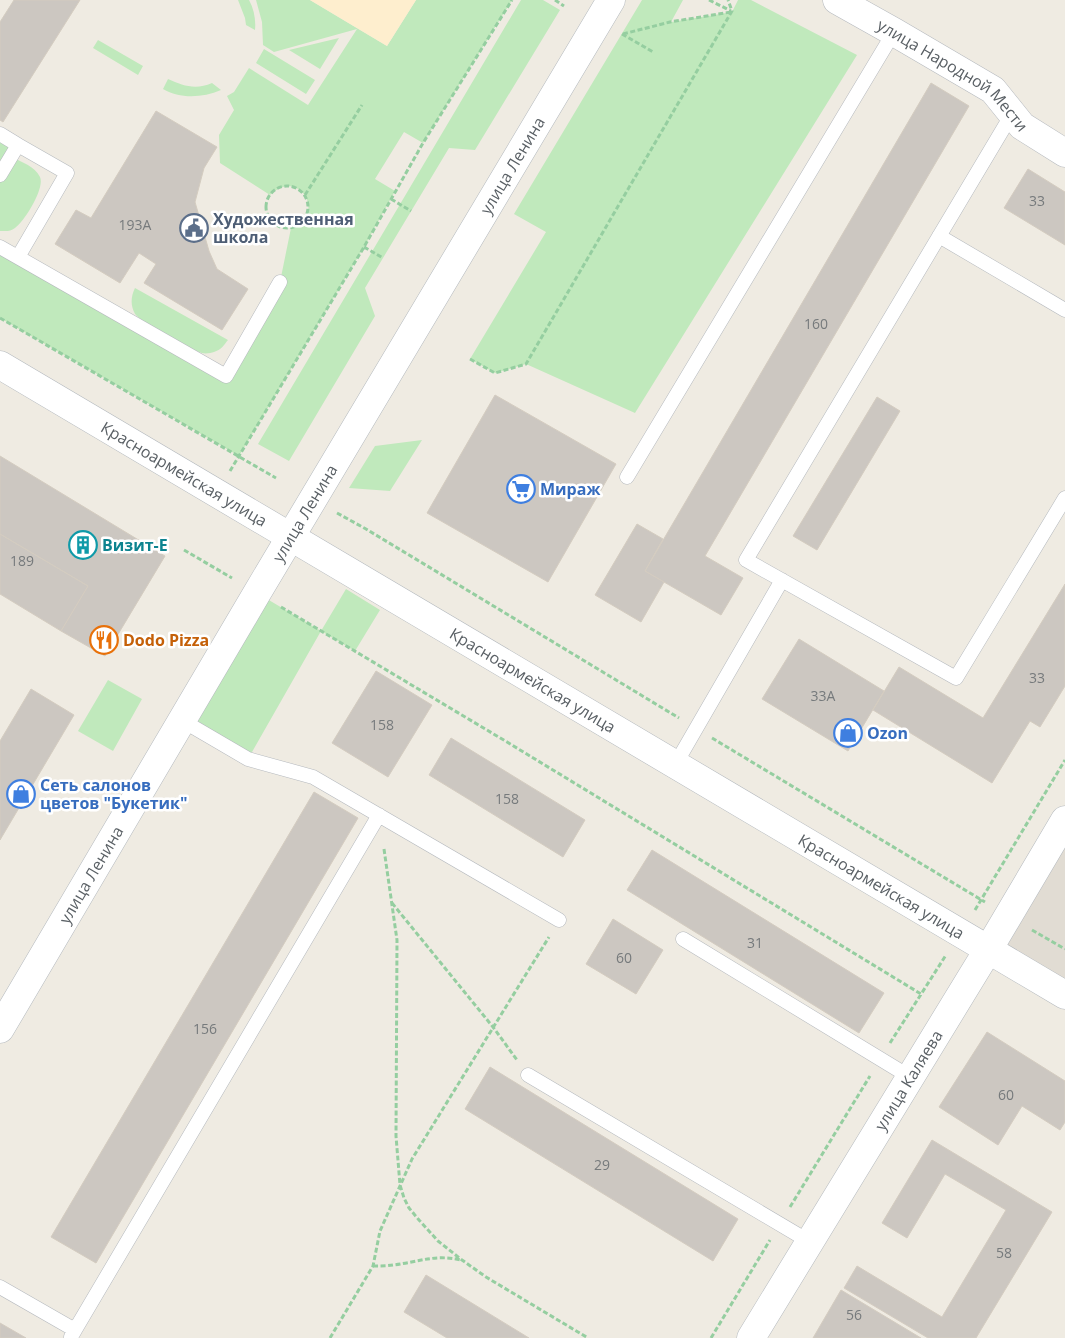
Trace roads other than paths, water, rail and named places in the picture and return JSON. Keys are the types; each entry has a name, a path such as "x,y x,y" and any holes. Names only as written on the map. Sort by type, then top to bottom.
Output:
{"street":[{"name":"улица Ленина","path":"0,1030 290,538 611,0"},
{"name":"улица Народной Мести","path":"837,0 993,90 1022,126 1065,154"},
{"name":"Красноармейская улица","path":"0,365 1065,995"},
{"name":"улица Каляева","path":"751,1338 988,950 1065,820"}],"lane":[{"path":"627,477 894,32"},
{"path":"1012,114 746,560 956,678 1065,498"},
{"path":"0,134 67,173 18,257"},
{"path":"0,176 18,145"},
{"path":"939,236 1065,310"},
{"path":"0,247 226,376 280,282"},
{"path":"675,765 782,580"},
{"path":"182,721 248,759 314,777 559,920"},
{"path":"0,1287 72,1334 379,815"},
{"path":"683,939 910,1077"},
{"path":"528,1075 810,1242"}],"place":[{"name":"Художественная школа","path":"194,228"},
{"name":"Мираж","path":"521,489"},
{"name":"Визит-Е","path":"83,545"},
{"name":"Dodo Pizza","path":"104,640"},
{"name":"Ozon","path":"848,733"},
{"name":"Сеть салонов цветов \"Букетик\"","path":"21,794"}]}
